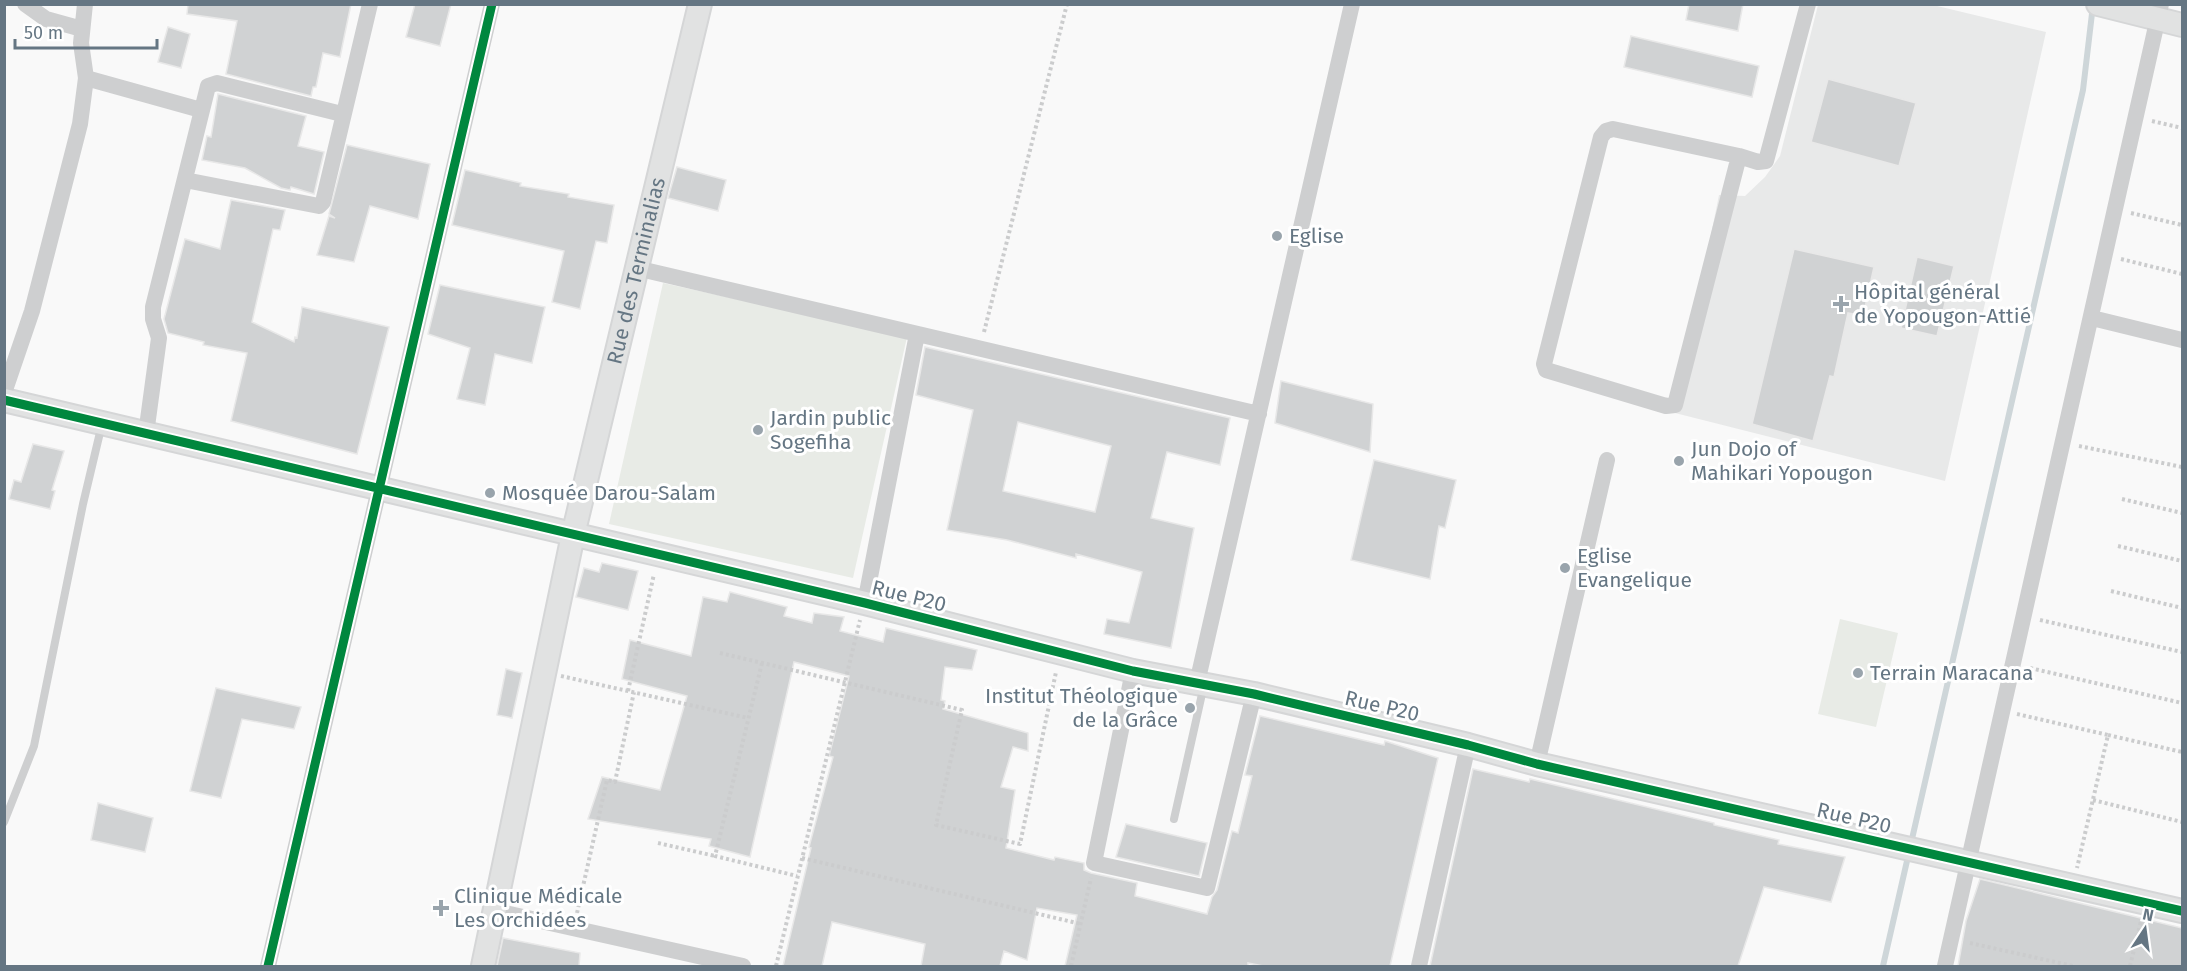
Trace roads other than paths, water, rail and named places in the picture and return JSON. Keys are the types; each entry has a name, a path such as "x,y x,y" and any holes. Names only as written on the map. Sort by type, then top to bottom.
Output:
{"street":[{"path":"25,4 46,19 82,29"},
{"path":"4,393 35,300 80,124 86,78 82,29 86,4"},
{"path":"185,180 319,206 323,202 342,114 370,4"},
{"path":"268,966 492,4"},
{"name":"Rue des Terminalias","path":"483,966 573,535 700,4"},
{"path":"1201,683 1352,4"},
{"path":"1739,156 1675,405 1666,406 1546,370 1544,364 1597,148 1606,131 1613,129 1739,156 1762,162 1769,157 1808,4"},
{"path":"2098,4 2124,10 2160,12 2182,25"},
{"path":"1945,966 2160,12"},
{"path":"86,78 201,110"},
{"path":"146,434 159,338 153,319 153,307 208,86 217,83 342,114"},
{"path":"636,268 1259,414"},
{"path":"2092,318 2182,340"},
{"path":"865,603 917,334"},
{"name":"Rue P20","path":"4,400 865,603 1133,671 1254,694 1537,764 2182,911"},
{"path":"1537,764 1607,460"},
{"path":"1133,671 1094,863 1207,888 1254,694"},
{"path":"1419,966 1467,745"},
{"path":"495,911 743,966"}],"lane":[{"path":"4,822 34,746 78,526 102,423"},
{"path":"1174,819 1201,683"}],"waterway":[{"path":"1883,966 2083,90 2093,5"}],"place":[{"name":"Eglise","path":"1277,236"},
{"name":"Hôpital général de Yopougon-Attié","path":"1841,304"},
{"name":"Jardin public Sogefiha","path":"758,430"},
{"name":"Jun Dojo of Mahikari Yopougon","path":"1679,461"},
{"name":"Mosquée Darou-Salam","path":"490,493"},
{"name":"Eglise Evangelique","path":"1565,568"},
{"name":"Terrain Maracana","path":"1858,673"},
{"name":"Institut Théologique de la Grâce","path":"1190,708"},
{"name":"Clinique Médicale Les Orchidées","path":"441,908"}]}
